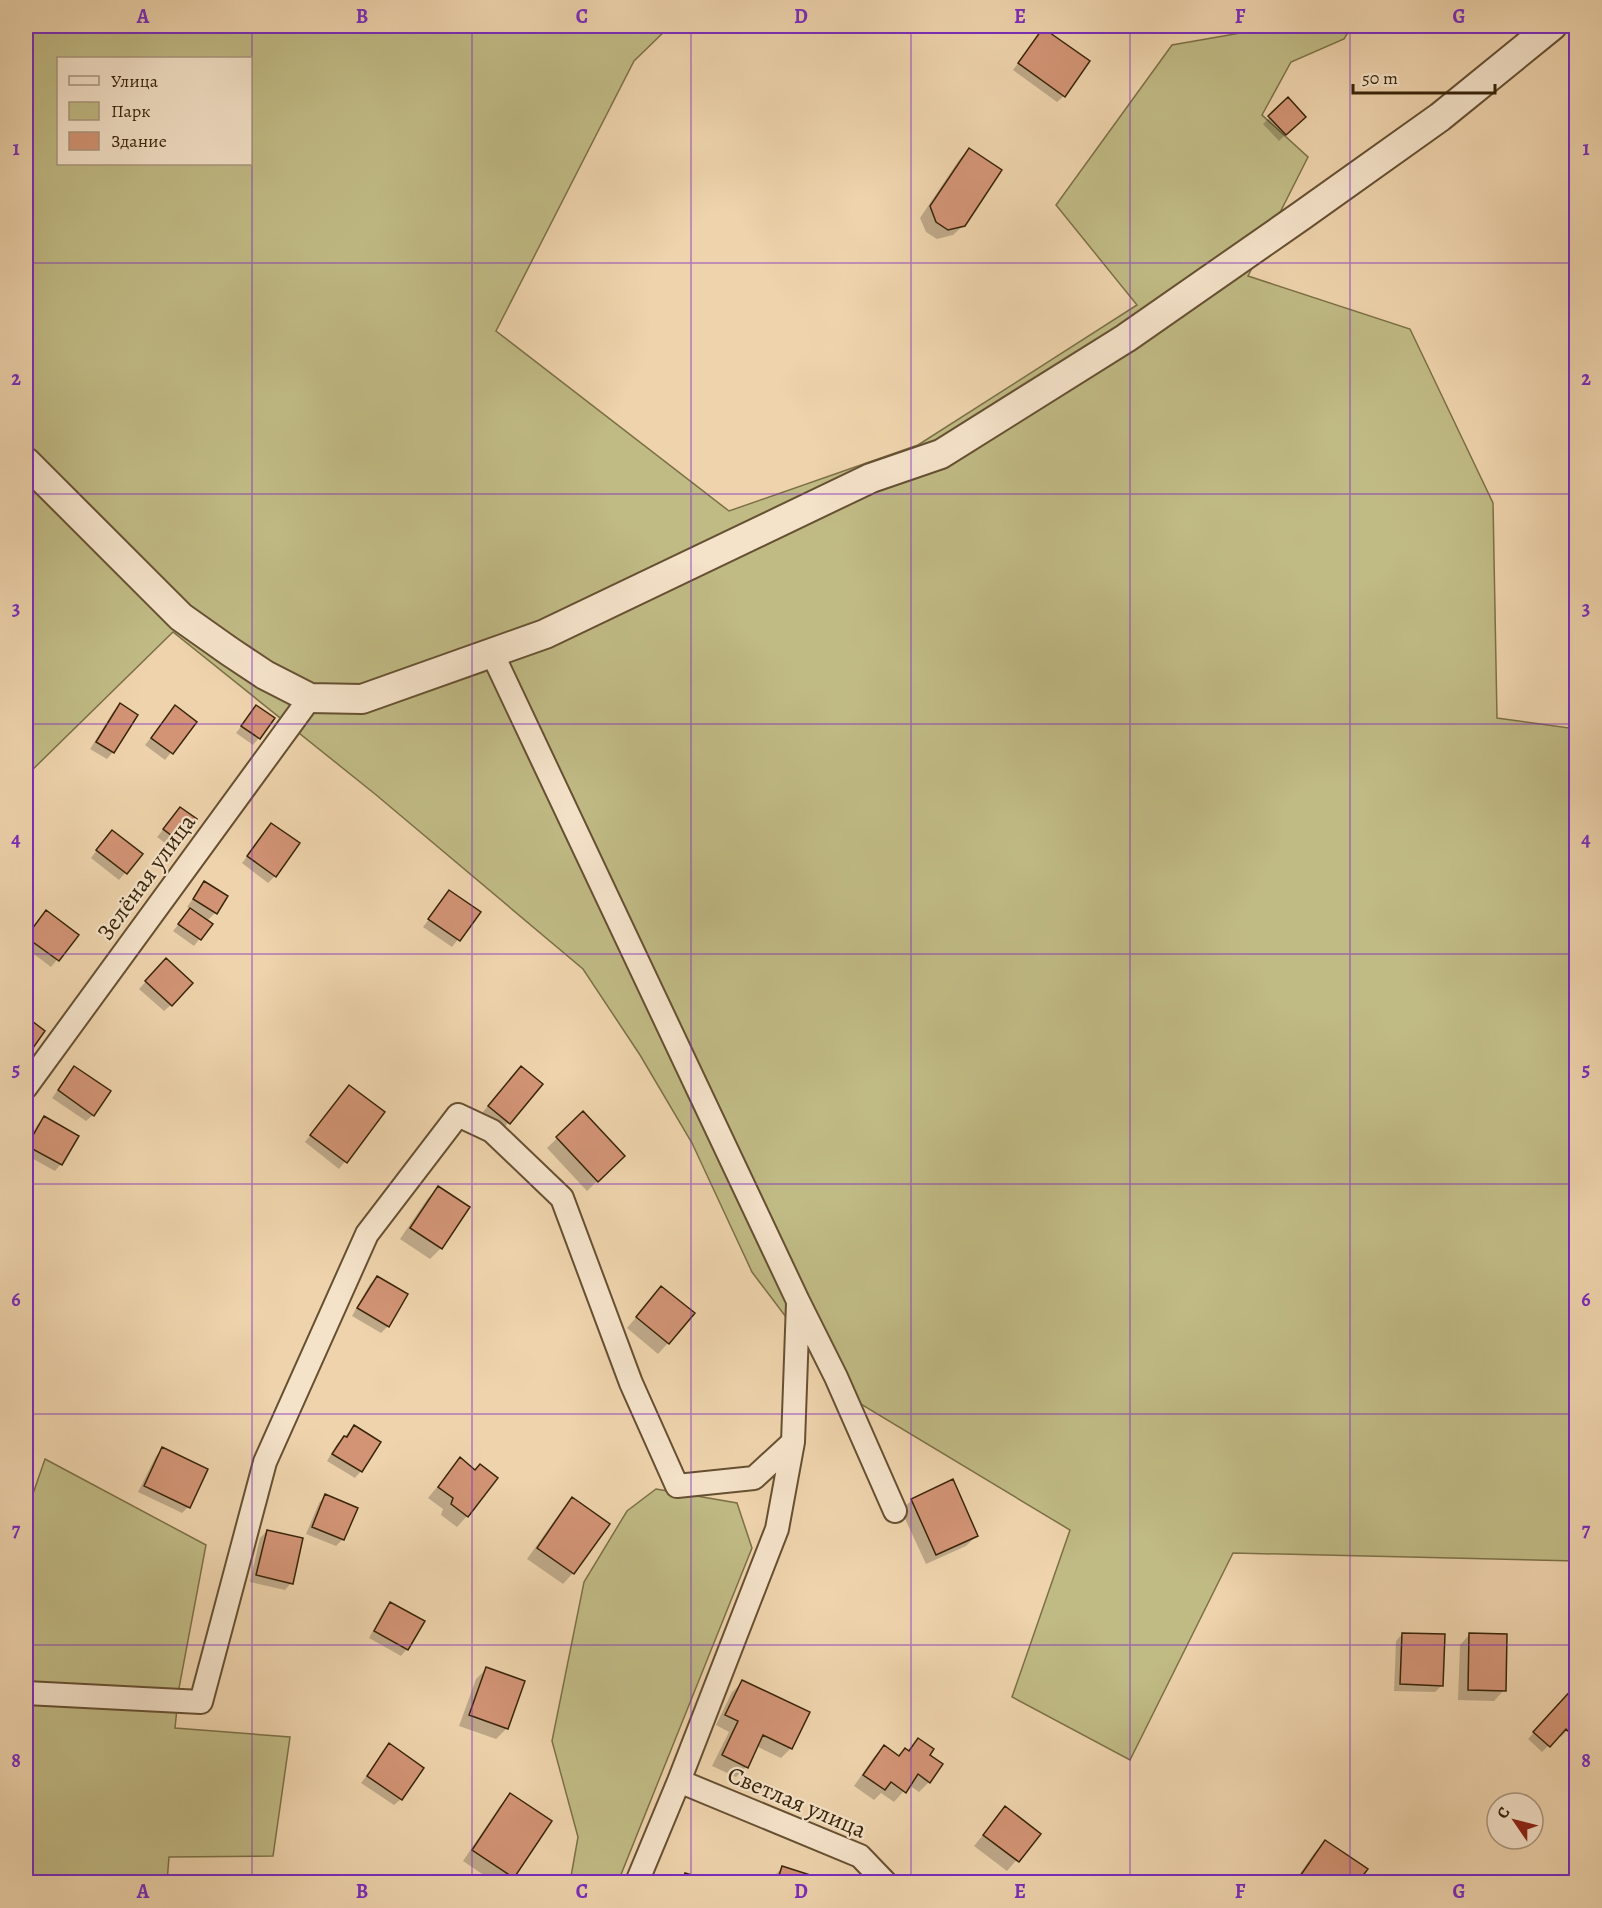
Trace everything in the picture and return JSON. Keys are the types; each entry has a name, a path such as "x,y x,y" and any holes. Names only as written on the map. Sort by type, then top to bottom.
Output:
{"street":[{"path":"26,462 181,616 265,675 310,698 362,699 545,633 871,478 941,454 1126,338 1301,216 1440,117 1552,26"},
{"path":"492,653 836,1377 896,1511"},
{"name":"Зелёная улица","path":"26,1087 310,698"},
{"path":"26,1693 201,1702 265,1462 367,1234 458,1115 492,1131 561,1198 631,1383 677,1486 754,1478 793,1442"},
{"path":"637,1882 679,1781 777,1529 793,1442 798,1301"},
{"name":"Светлая улица","path":"679,1781 860,1856 885,1882"}],"green space":[{"path":"26,26 670,26 634,61 496,331 729,511 918,445 1137,305 1056,205 1172,45 1281,26 1352,26 1344,39 1291,62 1262,115 1308,157 1248,276 1410,329 1493,503 1497,718 1576,729 1576,1561 1233,1553 1130,1760 1012,1697 1070,1530 844,1394 752,1272 692,1143 640,1055 583,969 375,794 173,632 26,776"},
{"path":"45,1459 206,1545 179,1688 175,1728 290,1737 273,1856 169,1857 167,1882 26,1882 26,1514"},
{"path":"656,1489 737,1503 752,1548 618,1882 570,1882 578,1837 552,1741 584,1582 627,1511"}],"building":[{"path":"1043,28 1090,61 1065,97 1018,63"},
{"path":"1288,97 1306,117 1286,135 1268,116"},
{"path":"969,148 1002,170 965,226 948,230 936,222 930,206"},
{"path":"120,703 138,715 114,753 96,742"},
{"path":"175,705 197,722 173,754 151,738"},
{"path":"256,705 275,718 260,739 241,726"},
{"path":"180,807 197,819 180,842 163,829"},
{"path":"271,823 300,843 276,877 247,856"},
{"path":"112,830 143,854 127,874 96,850"},
{"path":"204,881 228,896 217,914 193,899"},
{"path":"449,890 481,912 460,941 428,919"},
{"path":"190,908 213,924 201,940 178,924"},
{"path":"46,910 79,935 59,961 26,937"},
{"path":"166,958 193,983 172,1006 145,981"},
{"path":"28,1018 45,1031 26,1058 26,1022"},
{"path":"74,1066 111,1091 94,1116 58,1090"},
{"path":"521,1066 543,1084 510,1124 488,1106"},
{"path":"349,1085 385,1112 347,1163 310,1135"},
{"path":"583,1111 625,1156 598,1182 556,1137"},
{"path":"44,1116 79,1136 62,1165 27,1146"},
{"path":"438,1186 470,1207 442,1249 410,1228"},
{"path":"377,1276 408,1294 389,1327 357,1308"},
{"path":"661,1286 695,1313 669,1344 636,1317"},
{"path":"354,1425 381,1442 362,1472 332,1454"},
{"path":"162,1447 208,1469 190,1508 144,1486"},
{"path":"460,1457 475,1470 480,1464 498,1478 468,1517 451,1504 453,1498 438,1487"},
{"path":"953,1479 978,1536 936,1555 911,1499"},
{"path":"325,1494 358,1508 344,1540 312,1527"},
{"path":"572,1497 610,1524 574,1574 537,1548"},
{"path":"267,1530 303,1538 293,1584 256,1575"},
{"path":"390,1602 425,1621 408,1650 374,1631"},
{"path":"1402,1633 1445,1634 1443,1686 1400,1684"},
{"path":"1469,1633 1507,1634 1506,1691 1468,1690"},
{"path":"486,1667 525,1681 508,1729 469,1715"},
{"path":"742,1680 810,1712 792,1749 763,1735 748,1768 722,1755 738,1721 725,1715"},
{"path":"1574,1687 1576,1689 1576,1723 1569,1732 1566,1729 1550,1747 1533,1732"},
{"path":"918,1738 934,1749 930,1755 943,1764 930,1783 918,1774 906,1793 891,1782 885,1790 863,1775 884,1745 899,1756 905,1748 909,1751"},
{"path":"389,1743 424,1768 402,1800 367,1776"},
{"path":"510,1793 552,1821 514,1878 472,1850"},
{"path":"1005,1806 1041,1834 1019,1862 983,1835"},
{"path":"1325,1840 1368,1869 1358,1882 1296,1882"},
{"path":"782,1866 832,1882 777,1882"},
{"path":"685,1873 716,1882 682,1882"}]}
